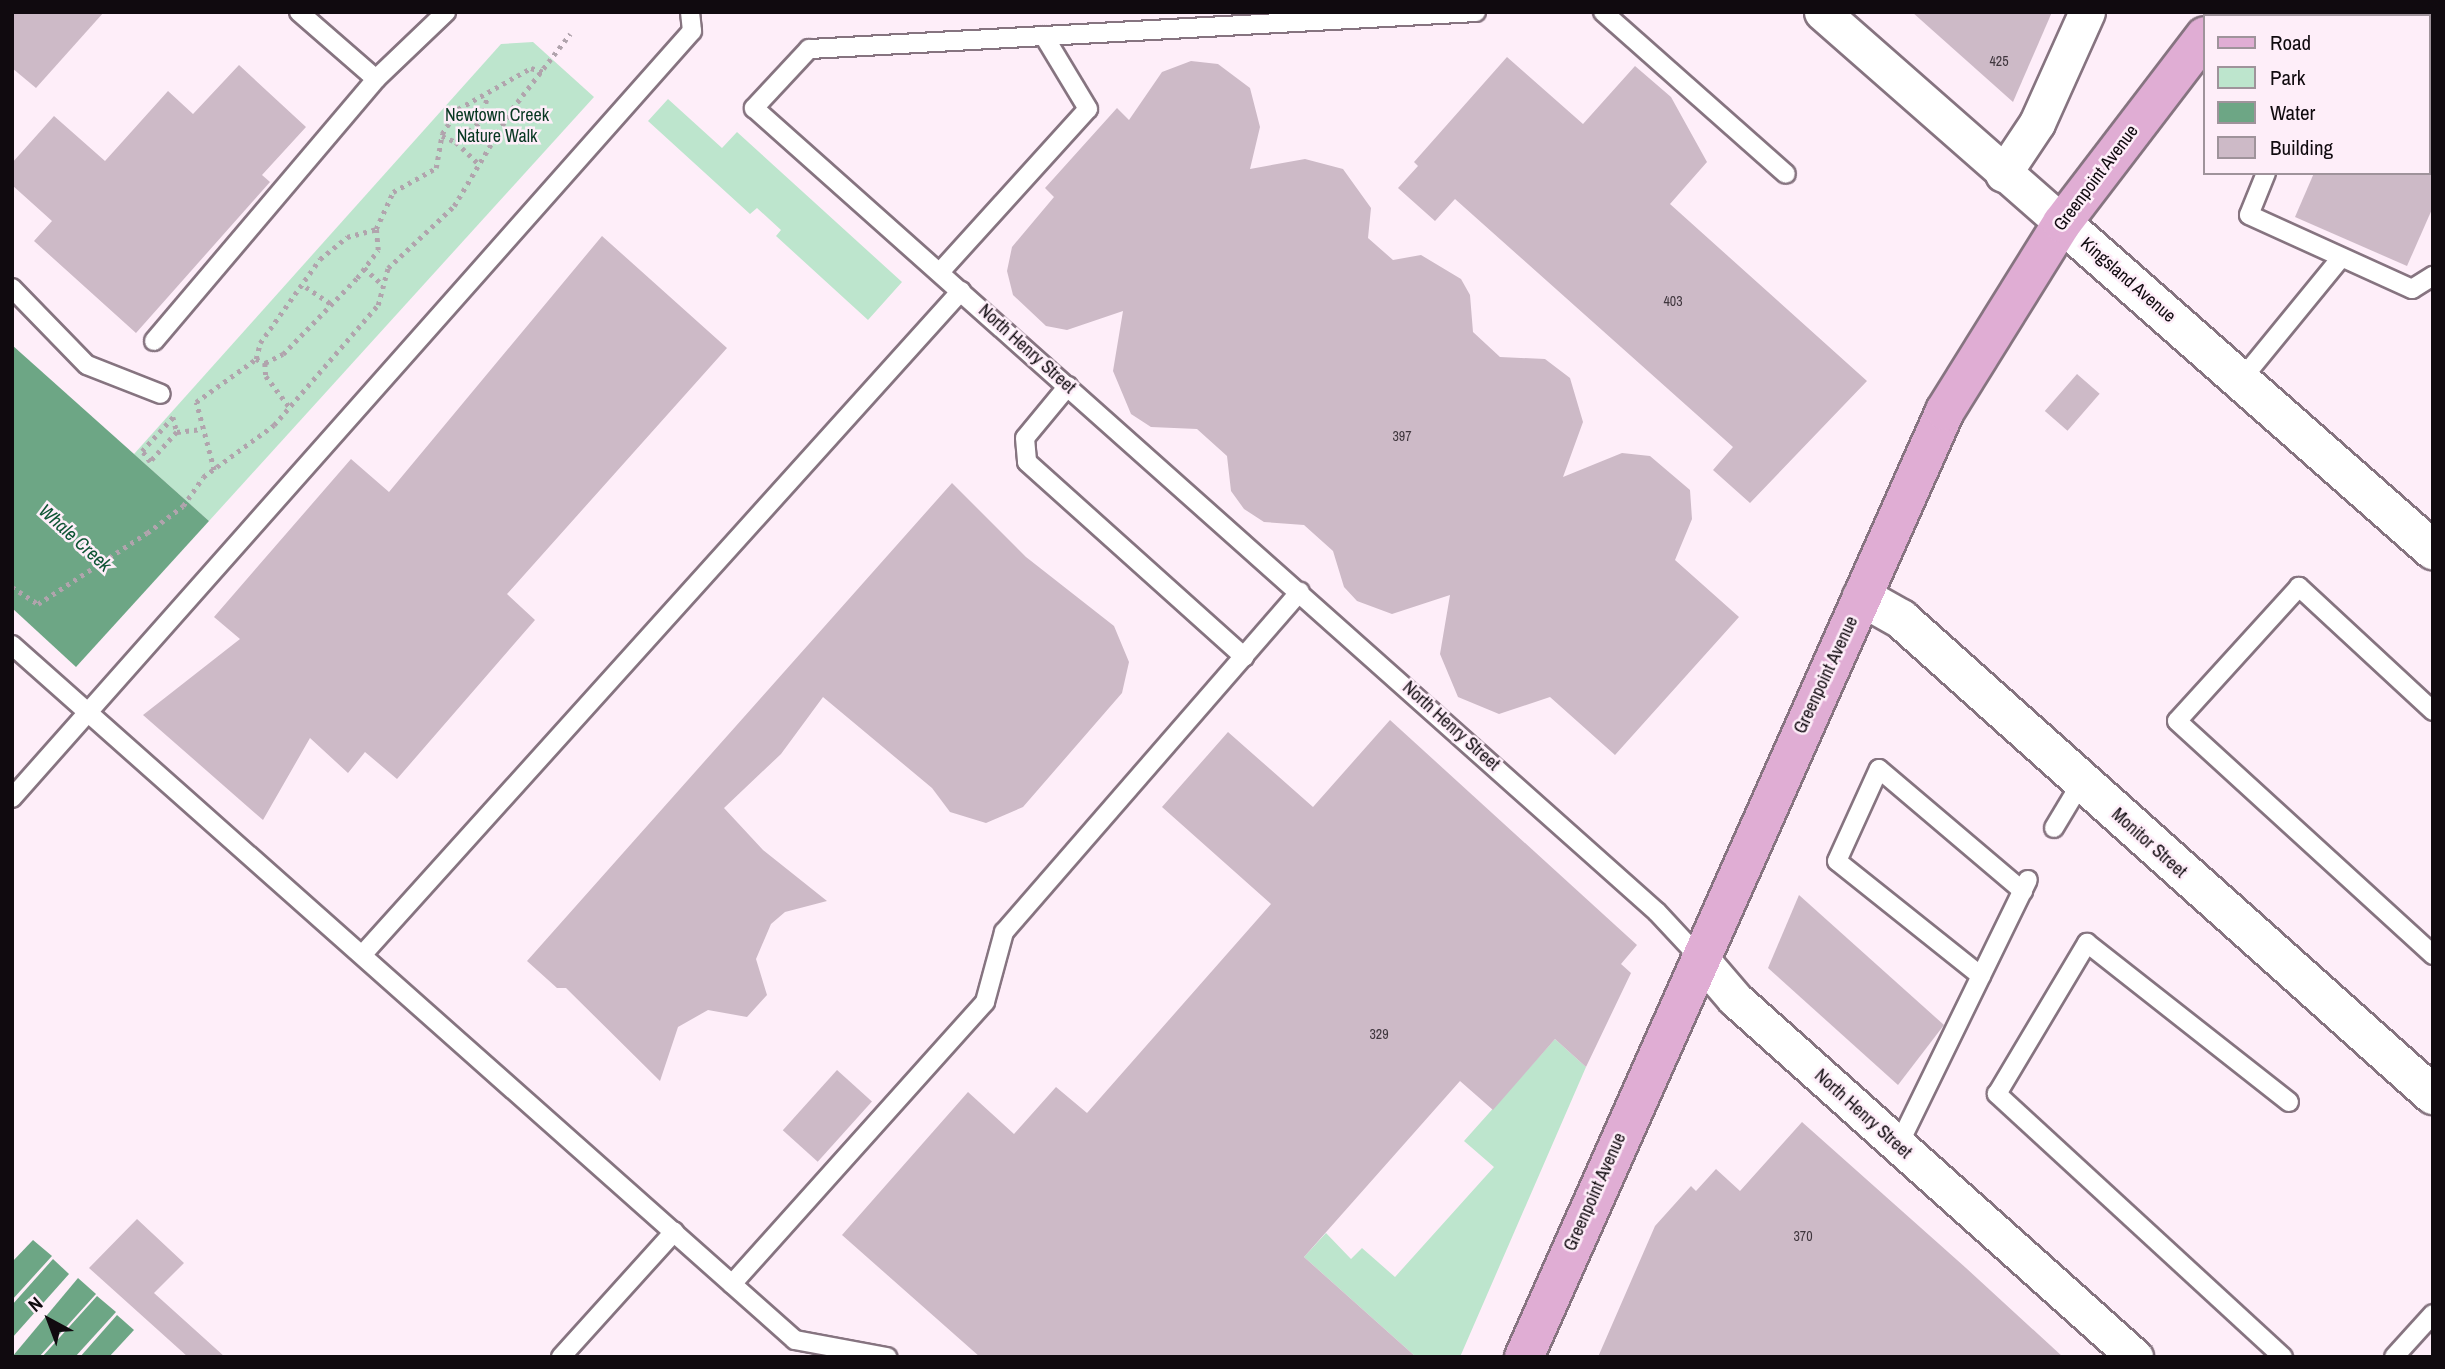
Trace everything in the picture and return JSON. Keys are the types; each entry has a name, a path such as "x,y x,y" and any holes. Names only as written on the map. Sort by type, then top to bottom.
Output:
{"main road":[{"name":"Greenpoint Avenue","path":"1531,1353 1699,957 1945,411 2062,223 2204,37"},
{"name":"Kingsland Avenue","path":"2062,223 2433,550"},
{"name":"Monitor Street","path":"1861,597 1900,619 2433,1095"}],"street":[{"name":"Kingsland Avenue","path":"1822,12 2003,174 2062,223"},
{"path":"2003,174 2037,123 2087,12"},
{"name":"North Henry Street","path":"1699,957 1735,999 2136,1357"}],"lane":[{"path":"299,12 376,79"},
{"path":"154,341 376,79 446,12"},
{"path":"12,798 692,31 690,12"},
{"path":"940,272 1088,109 1044,36 1476,12"},
{"path":"1603,12 1786,174"},
{"name":"North Henry Street","path":"1044,36 809,49 754,108 1300,592 1699,957"},
{"path":"2265,175 2249,215 2340,259 2412,289 2433,276"},
{"path":"2241,380 2340,259"},
{"path":"12,288 87,365 160,394"},
{"path":"363,954 961,291"},
{"path":"1068,386 1025,438 1027,462 1244,657"},
{"path":"2433,711 2300,587 2177,721 2433,955"},
{"path":"732,1284 985,1002 1003,932 1300,592"},
{"path":"12,645 795,1340 887,1357"},
{"path":"1898,1146 2026,886 1880,769 1837,861 1981,976"},
{"path":"2054,828 2081,783"},
{"path":"2283,1357 1997,1094 2087,943 2289,1102"},
{"path":"561,1357 674,1232"},
{"path":"2394,1357 2433,1314"}],"path":[{"path":"12,587 38,604 187,501 214,470 290,408 378,305 388,268 454,206 570,34"},
{"path":"265,363 283,354 378,250 376,229 393,192 436,168 442,136 458,109 487,96 531,68 544,72"},
{"path":"456,142 482,120 487,96"},
{"path":"442,136 456,142 480,164"},
{"path":"214,470 196,402 256,359 260,343 306,287 320,259 347,237 376,229"},
{"path":"364,268 383,285"},
{"path":"306,287 330,303"},
{"path":"256,359 265,363"},
{"path":"265,363 266,376 290,408"},
{"path":"177,432 173,417 142,451 150,462 177,432 202,429"}],"green space":[{"name":"Newtown Creek Nature Walk","path":"533,42 594,97 209,521 134,454 501,44"},
{"path":"668,99 722,148 737,132 902,282 868,320 776,236 781,230 757,208 750,214 648,121"},
{"path":"1555,1039 1586,1067 1460,1357 1416,1357 1304,1257 1326,1233 1351,1259 1362,1248 1395,1277 1494,1167 1464,1141"}],"water":[{"name":"Whale Creek","path":"12,345 209,521 76,667 12,608"},
{"path":"33,1240 52,1256 12,1300 12,1262"},
{"path":"53,1259 69,1274 12,1338 12,1305"},
{"path":"78,1278 96,1294 39,1357 12,1357"},
{"path":"97,1296 116,1312 75,1357 42,1357"},
{"path":"117,1315 134,1330 109,1357 80,1357"}],"building":[{"path":"12,12 104,12 36,88 12,68"},
{"path":"1912,12 2052,12 2013,102"},
{"path":"1507,57 1583,124 1635,66 1671,97 1707,162 1670,204 1867,381 1750,503 1713,470 1733,447 1455,199 1435,221 1398,188 1418,166 1414,162"},
{"path":"1191,61 1218,64 1250,88 1260,127 1250,169 1305,159 1343,169 1371,208 1368,238 1393,260 1421,255 1461,279 1470,295 1473,332 1500,357 1545,359 1570,378 1583,422 1563,477 1622,453 1650,456 1690,490 1692,519 1675,560 1739,617 1615,755 1550,697 1499,714 1458,697 1440,654 1450,595 1392,614 1357,601 1344,587 1333,551 1304,525 1264,522 1244,509 1231,491 1227,456 1197,429 1151,427 1131,414 1113,371 1123,311 1067,330 1046,326 1013,295 1007,271 1012,247 1054,197 1045,188 1117,108 1129,120 1162,72"},
{"path":"239,65 306,127 262,175 270,182 136,333 34,241 52,221 12,185 12,163 54,116 105,161 168,91 193,114"},
{"path":"2433,173 2433,207 2407,266 2295,217 2313,175"},
{"path":"602,236 727,348 507,594 535,620 397,779 365,752 348,773 310,738 263,820 143,715 240,639 214,617 351,459 389,492"},
{"path":"2077,374 2100,394 2067,431 2045,411"},
{"path":"952,483 1026,557 1114,626 1129,662 1122,693 1023,807 986,823 950,812 932,788 823,697 781,754 724,808 763,850 827,901 785,912 771,924 756,959 767,995 747,1017 708,1010 678,1027 660,1081 566,988 557,988 527,961"},
{"path":"1390,720 1637,945 1621,964 1631,973 1586,1067 1555,1039 1493,1110 1460,1081 1304,1257 1416,1357 980,1357 842,1235 968,1092 1014,1134 1056,1087 1087,1113 1271,904 1162,807 1228,732 1313,807"},
{"path":"1799,895 1944,1025 1898,1085 1768,968"},
{"path":"837,1070 872,1101 818,1162 783,1130"},
{"path":"1802,1122 2063,1357 1598,1357 1655,1226 1691,1186 1696,1191 1716,1169 1740,1191"},
{"path":"137,1219 184,1263 154,1293 225,1357 188,1357 89,1268"}]}
